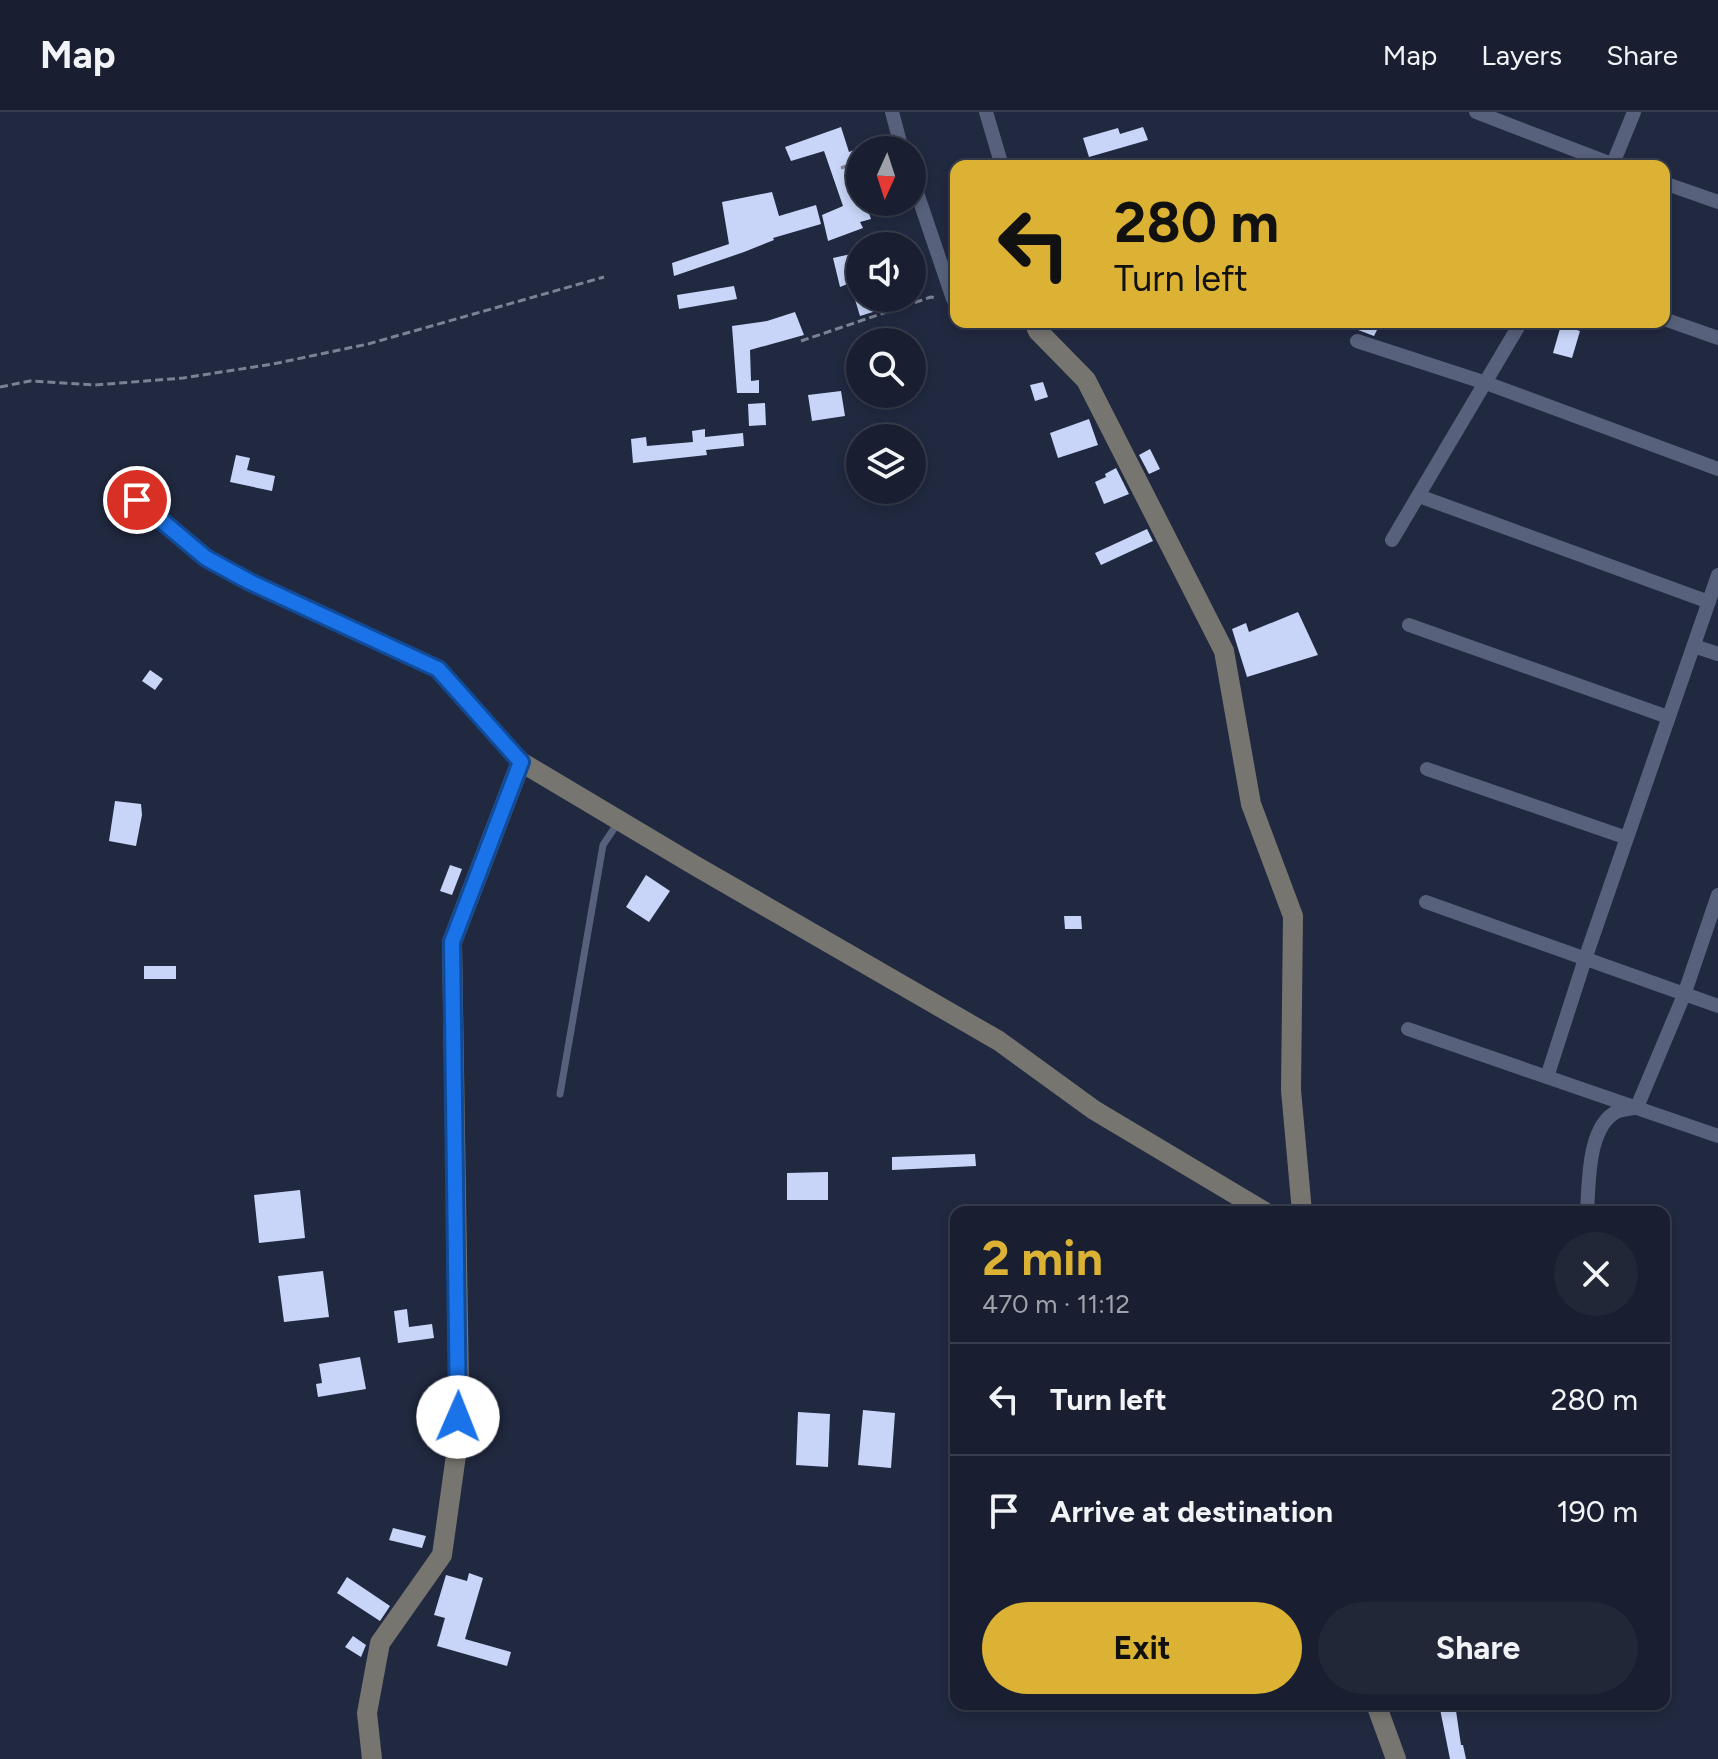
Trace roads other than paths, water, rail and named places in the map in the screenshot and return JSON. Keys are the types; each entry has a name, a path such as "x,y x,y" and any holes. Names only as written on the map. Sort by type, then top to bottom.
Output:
{"street":[{"path":"892,112 898,136"},
{"path":"986,112 1000,160"},
{"path":"1476,112 1599,160"},
{"path":"1616,160 1634,112"},
{"path":"1670,185 1718,202"},
{"path":"925,216 950,290"},
{"path":"1670,321 1718,338"},
{"path":"1037,328 1086,380 1229,665 1234,712 1251,804 1293,916 1291,1090 1301,1206"},
{"path":"1392,540 1518,328"},
{"path":"1357,341 1486,383 1718,469"},
{"path":"1419,496 1709,602"},
{"path":"137,500 206,558 258,587 438,669 521,762 999,1041 1094,1110 1255,1206"},
{"path":"1547,1077 1718,575"},
{"path":"1409,625 1668,717"},
{"path":"1694,646 1718,654"},
{"path":"372,1759 367,1713 380,1643 442,1555 457,1448 459,1387 452,942 521,762"},
{"path":"1427,769 1627,838"},
{"path":"1637,1107 1684,995 1718,895"},
{"path":"1426,902 1718,1006"},
{"path":"1408,1029 1718,1136"},
{"path":"1587,1206 1591,1156 1596,1138 1616,1112 1637,1107"},
{"path":"1378,1710 1396,1759"}],"lane":[{"path":"560,1094 603,845 620,819"}]}
